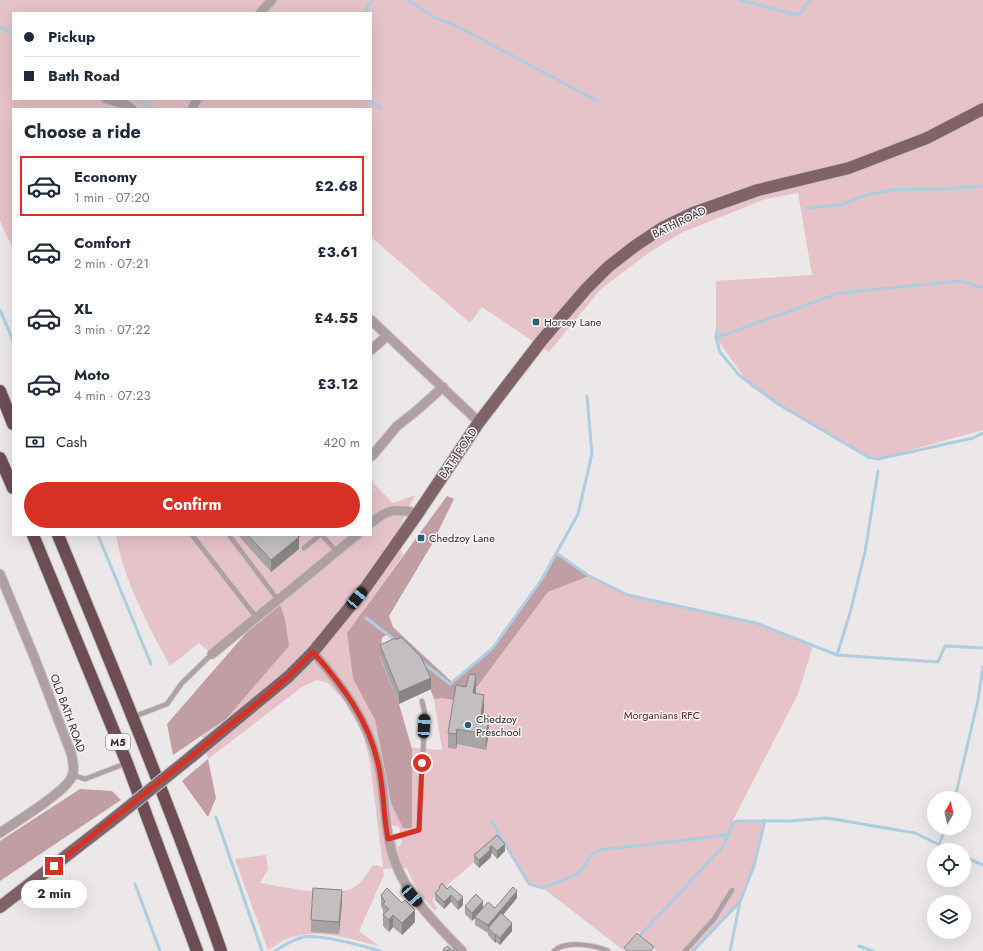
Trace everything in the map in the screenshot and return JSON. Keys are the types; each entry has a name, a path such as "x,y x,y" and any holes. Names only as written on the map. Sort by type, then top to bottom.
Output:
{"highway":[{"path":"0,392 12,422"},
{"path":"0,458 12,486"},
{"name":"M5","path":"33,536 127,763 197,951"},
{"name":"M5","path":"58,536 133,717 199,887 222,951"}],"main road":[{"name":"BATH ROAD","path":"0,907 110,822 288,677 313,652 366,587 479,422 542,340 586,289 608,267 634,246 662,228 697,212 758,190 850,168 876,159 927,138 983,109"}],"street":[{"path":"261,12 272,0"},
{"path":"110,100 125,104 131,108"},
{"path":"372,321 479,422"},
{"path":"372,349 387,336"},
{"path":"372,456 396,426 418,415 442,387"},
{"path":"372,522 388,511 398,509 418,513"},
{"path":"212,654 356,536"},
{"name":"OLD BATH ROAD","path":"0,574 71,753 74,768 72,775"},
{"path":"313,652 350,697 370,736 378,764 388,839 395,863 412,896 462,951"},
{"path":"0,833 58,791 71,780 72,775"}],"lane":[{"path":"193,536 256,617"},
{"path":"231,536 278,600"},
{"path":"304,548 320,536"},
{"path":"322,536 337,552"},
{"path":"133,717 167,704 182,683 212,654"},
{"path":"388,839 419,830 425,714 422,701"},
{"path":"72,775 85,779 127,763"},
{"path":"685,951 714,919 732,890"},
{"path":"554,951 566,946 581,945 597,946 608,951"}],"green space":[{"path":"0,0 983,0 983,430 878,459 868,457 751,387 716,338 716,281 812,275 798,193 765,199 681,233 650,252 601,289 549,352 482,307 470,323 372,238 372,108 12,108 12,247 0,221"},
{"name":"Morganians RFC","path":"372,482 393,503 415,495 395,536 403,555 347,633 353,679 375,720 391,803 387,746 442,750 434,699 477,687 548,592 589,576 628,595 756,623 813,646 798,694 733,820 733,823 765,820 754,866 740,902 693,951 657,951 638,931 623,950 543,888 529,884 501,839 437,894 432,900 437,908 435,911 419,891 407,868 383,869 384,875 359,931 379,946 333,935 309,934 287,939 268,950 235,859 266,855 268,869 260,883 320,892 344,891 353,888 362,881 373,865 383,867 370,763 363,734 345,702 328,683 317,680 302,687 208,759 202,736 214,728 285,619 279,600 212,654 199,643 170,666 138,602 124,569 116,536 372,536","holes":["391,825 399,827 402,842 398,848"]}],"shaded area":[{"path":"447,496 454,499 432,544 389,616 393,627 452,682 492,649 542,579 556,553 589,576 548,592 477,687 469,689 466,702 442,698 434,699 421,673 407,656 387,634 382,638 380,657 399,704 412,749 412,828 403,828 391,803 375,720 353,679 347,633"},
{"path":"280,604 285,619 289,646 226,719 173,755 167,724 246,633"},
{"path":"208,759 216,798 208,817 182,781"},
{"path":"80,789 112,791 121,800 0,881 0,841"}],"building":[{"path":"249,536 299,537 271,560"},
{"path":"401,637 421,657 431,678 399,692 380,645 395,638 396,640"},
{"path":"469,674 476,675 473,693 484,695 481,715 489,716 486,734 457,729 456,734 448,733 456,685 466,687"},
{"path":"497,835 505,844 497,851 492,846 489,848 491,849 479,860 474,855"},
{"path":"442,883 447,889 450,886 463,897 458,902 451,895 444,902 435,893 440,888 439,887"},
{"path":"513,887 517,891 488,925 475,917 488,902 495,908"},
{"path":"313,888 342,890 339,922 311,920"},
{"path":"387,888 402,903 405,900 415,910 402,923 393,915 389,920 383,915 389,909 383,904 385,902 381,895"},
{"path":"476,894 483,901 472,913 465,906"},
{"path":"501,913 512,923 500,938 488,928"},
{"path":"637,933 654,947 651,951 627,951 624,948"},
{"path":"448,946 450,948 447,951 444,951 443,949"}],"waterway":[{"path":"365,12 372,0"},
{"path":"408,0 435,18 453,24 597,101"},
{"path":"739,0 798,15 811,0"},
{"path":"0,27 12,33"},
{"path":"136,100 154,108"},
{"path":"368,100 381,108"},
{"path":"807,208 840,205 867,195 893,190 983,186"},
{"path":"717,330 716,338 839,293 961,281 983,288"},
{"path":"0,310 12,338"},
{"path":"716,338 720,352 739,375 778,404 868,457 878,459 973,438 983,433"},
{"path":"422,662 450,684 492,649 542,579 578,514 592,454 587,396"},
{"path":"837,655 850,613 865,552 878,471"},
{"path":"372,493 375,496"},
{"path":"98,536 151,664"},
{"path":"556,553 589,576 628,595 756,623 837,655 938,662 945,646 983,648"},
{"path":"366,618 395,640"},
{"path":"957,791 978,700 983,667"},
{"path":"216,817 262,951"},
{"path":"492,822 529,884 543,888 578,874 591,856 599,850 728,835 733,823 738,821 789,821 827,818 915,833 936,843"},
{"path":"693,951 740,902 754,866 765,820"},
{"path":"638,938 725,844 728,835"},
{"path":"939,843 943,835"},
{"path":"971,860 983,865"},
{"path":"135,884 160,951"},
{"path":"730,951 740,902"},
{"path":"275,951 303,937 320,937 380,951"},
{"path":"859,946 873,951"}],"place":[{"name":"Horsey Lane","path":"536,322"},
{"name":"Chedzoy Lane","path":"421,538"},
{"name":"Chedzoy Preschool","path":"468,725"}],"route":[{"path":"54,866 254,706 288,677 313,652 350,697 370,736 378,764 388,839 419,830 422,763"}]}
